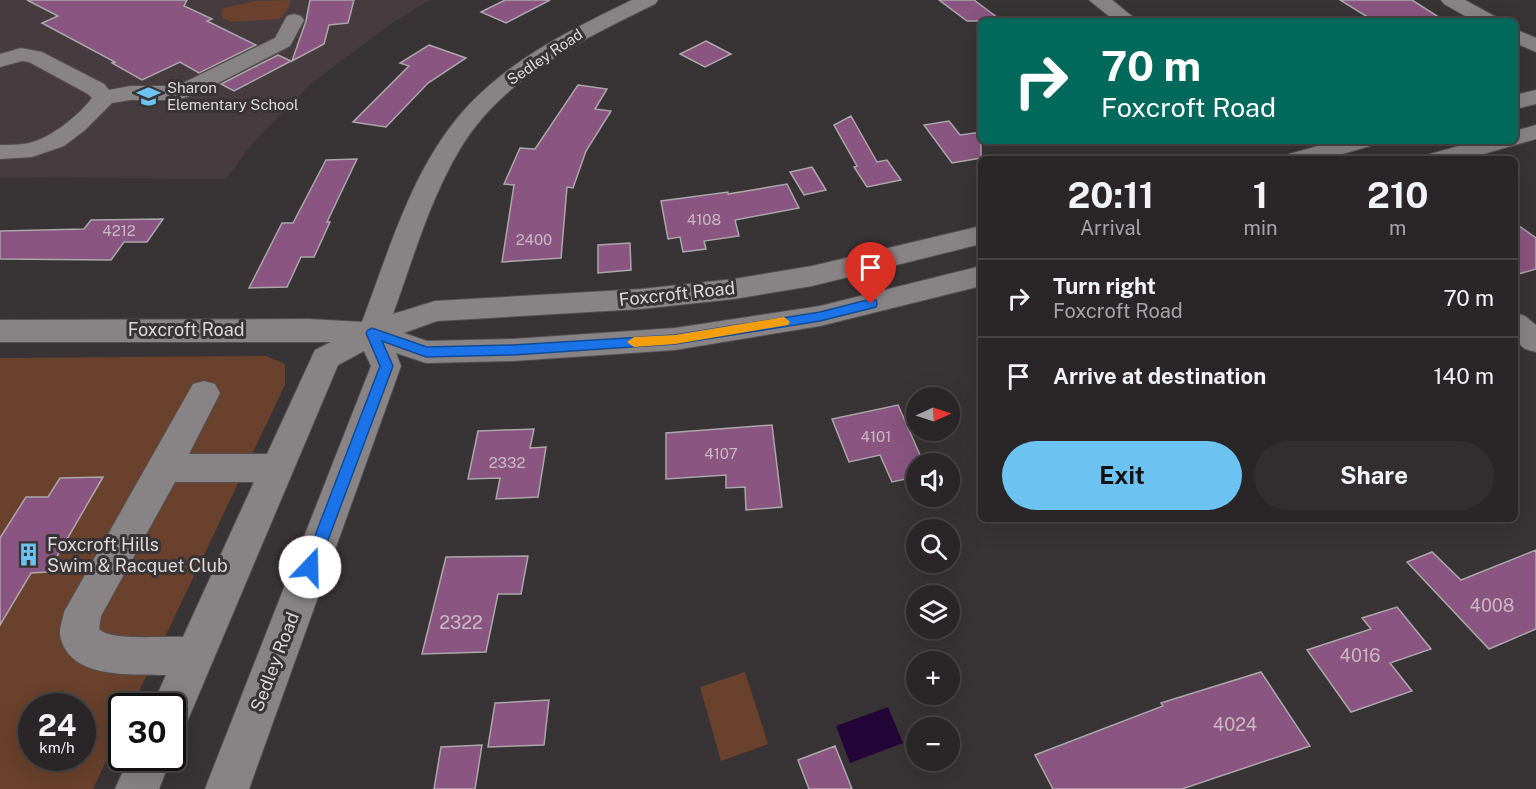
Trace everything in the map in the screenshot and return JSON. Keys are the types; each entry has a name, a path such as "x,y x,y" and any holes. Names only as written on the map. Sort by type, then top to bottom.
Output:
{"street":[{"name":"Sedley Road","path":"226,789 386,366 372,333 428,185 459,132 501,87 531,63 576,35 648,0"},
{"path":"1099,0 1124,18"},
{"path":"1451,0 1484,18"},
{"path":"103,98 130,93 177,93 191,88 283,42 294,20"},
{"path":"1518,37 1536,46"},
{"path":"0,61 21,54 35,56 96,89 103,98"},
{"path":"191,88 212,99"},
{"path":"1518,101 1536,97"},
{"path":"0,152 29,152 54,143 100,104 103,98"},
{"path":"1518,137 1536,132"},
{"path":"1284,144 1298,156"},
{"path":"1312,156 1352,144"},
{"path":"1450,156 1493,144"},
{"name":"Foxcroft Road","path":"372,333 435,311 641,299 745,287 812,276 978,236"},
{"name":"Foxcroft Road","path":"0,331 309,330 372,333 426,352 513,350 675,339 820,316 978,277"},
{"path":"1518,326 1536,341"},
{"path":"178,693 326,358 372,333"},
{"path":"195,656 118,655 91,650 79,634 83,612 165,468 204,393"},
{"path":"165,468 278,468"},
{"path":"136,789 144,771"}],"shaded area":[{"name":"Sharon Elementary School","path":"0,0 430,0 392,23 313,82 252,144 226,179 0,177"},
{"path":"290,0 290,5 280,19 231,22 223,18 221,12 223,8 255,1"},
{"path":"266,356 285,364 285,385 138,693 108,693 108,757 93,789 0,789 0,358"},
{"path":"745,672 768,744 721,761 700,687"},
{"path":"888,707 903,743 850,763 836,726"}],"building":[{"path":"27,0 187,0 184,6 212,19 207,21 256,45 199,73 180,62 142,80 112,63 115,62 42,23 58,16"},
{"path":"310,0 354,0 348,23 329,25 324,44 292,61 306,21"},
{"path":"505,0 550,0 506,23 481,12"},
{"path":"939,0 974,0 998,18 978,18 978,21 967,21"},
{"path":"1340,0 1412,0 1440,18 1369,18"},
{"path":"706,41 731,54 705,67 680,54"},
{"path":"429,45 466,58 428,83 386,127 353,122 409,66 400,63"},
{"path":"278,55 291,61 234,91 221,84"},
{"path":"578,85 607,89 595,109 611,111 586,151 573,188 567,187 561,258 502,262 514,185 504,184 520,148 535,149"},
{"path":"851,116 877,162 887,160 901,180 867,187 854,167 857,166 834,125"},
{"path":"949,121 960,135 978,132 981,156 952,163 924,125"},
{"path":"357,159 327,222 330,222 314,257 301,257 287,287 249,288 282,223 293,223 326,160"},
{"path":"812,167 826,190 804,195 790,172"},
{"path":"787,184 799,208 735,220 739,236 704,241 706,249 683,252 680,237 668,239 661,201 728,192 728,194"},
{"path":"163,219 147,242 124,242 111,260 0,259 0,231 84,229 91,220"},
{"path":"1518,225 1536,238 1536,269 1518,274"},
{"path":"630,243 631,270 598,273 598,245"},
{"path":"898,405 906,423 906,441 914,441 919,453 906,453 906,479 892,482 880,455 849,462 832,419"},
{"path":"772,425 782,507 746,510 745,487 726,488 726,475 666,479 666,433"},
{"path":"534,429 530,448 546,447 538,497 496,499 500,478 468,479 478,431"},
{"name":"Foxcroft Hills Swim & Racquet Club","path":"103,477 48,572 31,573 0,625 0,538 26,497 48,497 60,478"},
{"path":"1536,550 1536,629 1489,649 1407,562 1432,552 1461,580"},
{"path":"528,556 521,594 498,594 486,652 422,654 446,557"},
{"path":"1397,607 1431,649 1390,663 1412,691 1351,712 1307,650 1371,629 1362,618"},
{"path":"1261,672 1310,746 1182,789 1053,789 1035,755 1163,706 1161,703"},
{"path":"549,700 544,745 488,747 495,703"},
{"path":"482,745 475,789 434,789 441,747"},
{"path":"835,746 852,789 809,789 798,760"}],"slow traffic":[{"path":"634,342 675,339 784,322"}],"place":[{"name":"Sharon Elementary School","path":"149,97"},
{"name":"Foxcroft Hills Swim & Racquet Club","path":"29,555"}],"route":[{"path":"310,567 386,366 372,333 426,352 513,350 675,339 820,316 871,304"}]}
